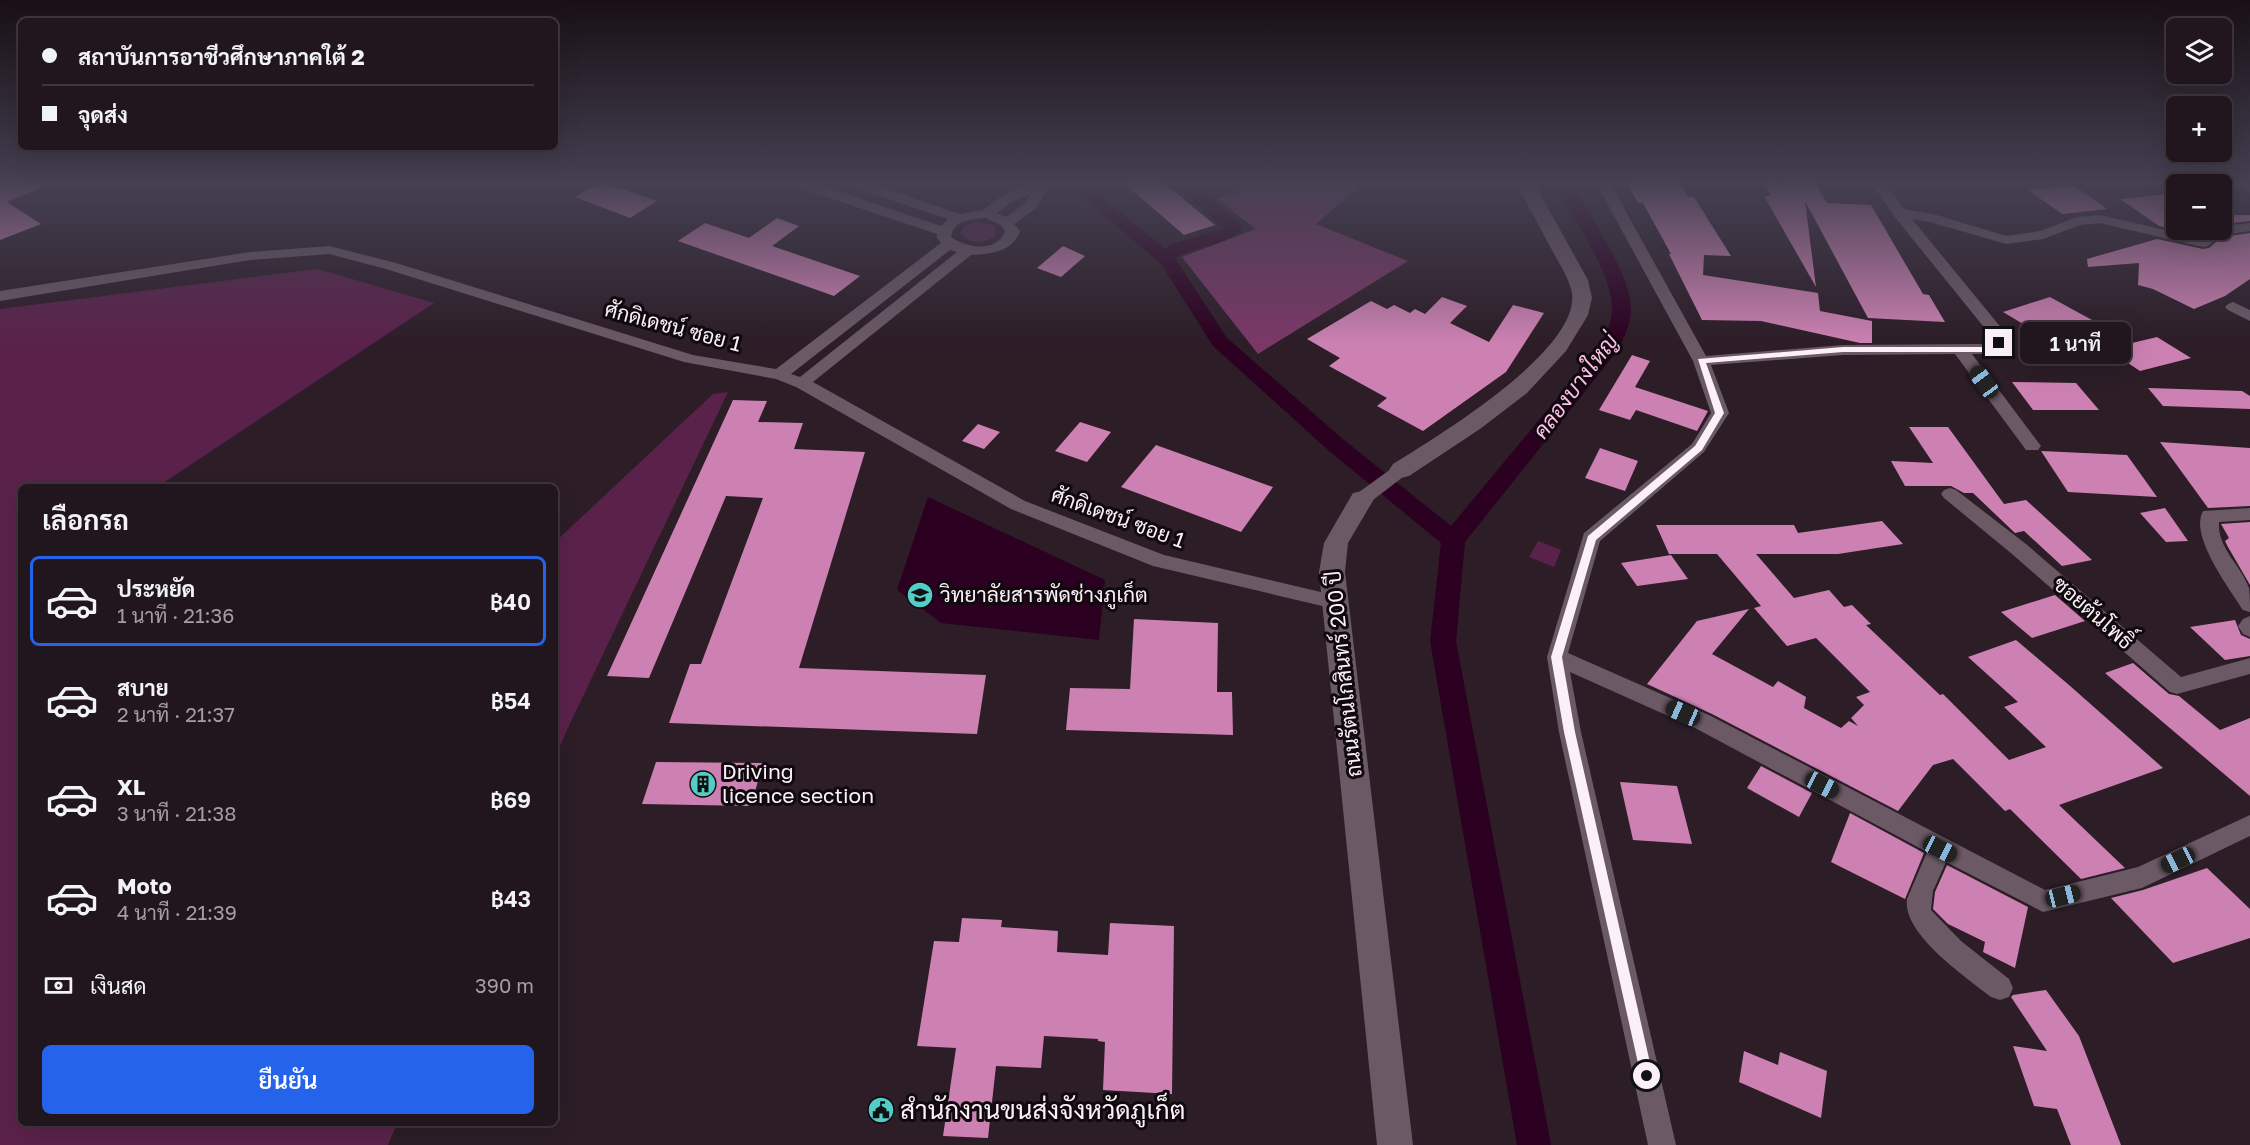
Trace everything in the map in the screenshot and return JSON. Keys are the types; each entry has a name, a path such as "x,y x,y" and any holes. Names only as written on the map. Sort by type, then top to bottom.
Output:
{"street":[{"path":"942,236 967,251 979,252 1003,245 1012,236"},
{"name":"ถนนรัตนโกสินทร์ 200 ปี","path":"1395,1145 1332,564 1336,543 1362,499 1530,380 1554,354 1580,311 1582,297 1578,280 1554,236"},
{"path":"1632,236 1701,361 1720,413 1698,448 1591,538 1557,657 1570,732 1662,1145"},
{"path":"1701,361 1843,350 1986,349 1999,343 1995,330 1918,236"},
{"path":"1991,236 2006,240 2032,236"},
{"path":"2177,236 2204,243 2211,236"},
{"path":"778,375 946,238"},
{"name":"ศักดิเดชน์ ซอย 1","path":"0,296 250,256 329,250 391,266 690,359 778,375 802,383 1018,505 1160,561 1335,602"},
{"path":"802,383 967,251"},
{"path":"2233,308 2250,316"},
{"path":"1960,349 2032,446"},
{"name":"ซอยต้นโพธิ์","path":"1950,494 2019,549 2177,686 2250,666"},
{"path":"2250,514 2210,516 2209,530 2222,561 2250,605"},
{"path":"2250,624 2248,626 2250,629"},
{"path":"1557,657 1703,722 1940,849 2043,901 2142,877 2250,825"},
{"path":"1940,849 1918,907 1923,919 2000,988"}],"shaded area":[{"path":"963,236 994,236 977,242"},
{"path":"1236,236 1347,236 1408,261 1258,354 1182,257"},
{"path":"318,269 434,303 162,484 18,484 18,1126 396,1126 388,1145 0,1145 0,309"},
{"path":"728,392 558,751 558,539 713,394"},
{"path":"928,497 1105,580 1099,640 941,623 897,590"},
{"path":"1538,541 1561,550 1554,567 1529,557"}],"building":[{"path":"685,236 785,236 772,246 860,276 834,296 678,241"},
{"path":"1661,236 1719,236 1731,256 1704,255 1703,275 1818,293 1820,311 1872,321 1872,343 1860,343 1761,321 1702,320 1669,254 1671,254"},
{"path":"1787,236 1810,236 1816,287"},
{"path":"1824,236 1889,236 1923,294 1929,295 1945,322 1868,318"},
{"path":"2232,236 2250,236 2250,279 2225,296 2194,309 2153,289 2138,285 2139,263 2088,267 2087,259 2157,239 2203,249 2209,248 2218,240 2232,240"},
{"path":"1063,246 1085,256 1061,277 1037,268"},
{"path":"1442,297 1467,306 1450,323 1489,342 1513,305 1544,313 1506,372 1423,431 1377,406 1387,398 1329,366 1340,358 1307,339 1371,301 1387,309 1394,305 1410,313 1415,309 1425,314"},
{"path":"2050,297 2092,320 2045,337 2003,312"},
{"path":"2157,337 2191,358 2140,371 2107,349"},
{"path":"1632,355 1650,361 1635,387 1708,411 1697,431 1636,410 1630,420 1599,410"},
{"path":"2012,382 2076,383 2099,410 2033,410"},
{"path":"2148,388 2242,391 2250,396 2250,409 2163,406"},
{"path":"733,400 767,401 758,422 803,423 794,449 865,452 799,668 986,675 977,734 669,723 690,664 701,664 763,498 726,496 649,678 607,676"},
{"path":"1080,422 1111,432 1087,462 1055,451"},
{"path":"978,424 1000,432 984,449 962,441"},
{"path":"1909,427 1948,427 2004,504 2026,500 2092,560 2062,566 2024,531 2015,533 1973,493 1964,493 1951,486 1905,486 1891,461 1933,463"},
{"path":"2160,442 2250,448 2250,506 2208,508"},
{"path":"1156,445 1273,487 1241,532 1121,487"},
{"path":"1600,448 1638,461 1625,491 1585,478"},
{"path":"2041,451 2127,455 2157,497 2068,492"},
{"path":"2165,508 2188,541 2166,542 2140,513"},
{"path":"1882,521 1903,544 1838,554 1756,554 1794,598 1829,590 1844,607 1852,605 1871,624 1866,625 1940,695 1943,694 2009,760 2046,747 2004,707 2018,702 1968,657 2016,640 2069,685 2163,768 2059,805 2125,868 2081,879 2010,809 2005,811 1953,759 1933,765 1898,811 1712,714 1647,684 1697,621 1749,609 1712,654 1773,687 1778,681 1806,697 1804,708 1841,728 1849,721 1858,726 1851,718 1864,705 1856,697 1870,692 1816,638 1787,646 1754,608 1761,606 1717,554 1669,554 1656,525 1794,525 1798,533"},
{"path":"2250,522 2250,585 2225,541 2229,538 2221,524"},
{"path":"1671,555 1688,579 1637,586 1621,563"},
{"path":"2055,595 2085,621 2032,638 2001,612"},
{"path":"1134,619 1218,623 1217,692 1232,692 1233,735 1066,730 1070,688 1130,689"},
{"path":"2235,620 2241,635 2250,639 2250,656 2225,660 2190,627"},
{"path":"2133,663 2169,694 2179,696 2220,730 2250,718 2250,796 2105,673"},
{"name":"Driving licence section","path":"656,762 763,763 751,806 642,804"},
{"path":"1761,766 1812,793 1799,817 1747,788"},
{"path":"1620,782 1677,786 1692,844 1633,840"},
{"path":"1850,813 1924,853 1905,899 1831,862"},
{"path":"1947,865 2028,907 2015,968 1983,952 1985,942 1948,924 1933,909 1935,892"},
{"path":"2207,868 2250,909 2250,938 2173,963 2111,898 2143,890"},
{"path":"962,918 1002,920 1001,927 1058,931 1057,952 1108,955 1110,923 1174,926 1172,1094 1103,1090 1105,1042 1098,1041 1098,1039 1044,1036 1041,1068 996,1066 988,1138 943,1136 956,1048 917,1046 934,941 959,942"},
{"path":"2046,990 2079,1036 2121,1145 2071,1145 2057,1109 2034,1106 2013,1046 2047,1051 2011,997"},
{"path":"1744,1051 1778,1065 1780,1052 1827,1071 1821,1118 1739,1082"}],"waterway":[{"path":"1138,236 1168,261 1220,342 1336,445 1453,540"},
{"path":"1164,257 1179,248 1216,236"},
{"name":"คลองบางใหญ่","path":"1453,540 1608,350 1618,329 1622,311 1620,293 1612,271 1592,236"},
{"path":"1453,540 1443,641 1534,1145"}],"place":[{"name":"วิทยาลัยสารพัดช่างภูเก็ต","path":"920,595"},
{"name":"Driving licence section","path":"703,784"},
{"name":"สำนักงานขนส่งจังหวัดภูเก็ต","path":"881,1110"}],"route":[{"path":"1647,1076 1570,732 1557,657 1591,538 1698,448 1720,413 1701,361 1843,350 1986,349 1999,343"}]}
